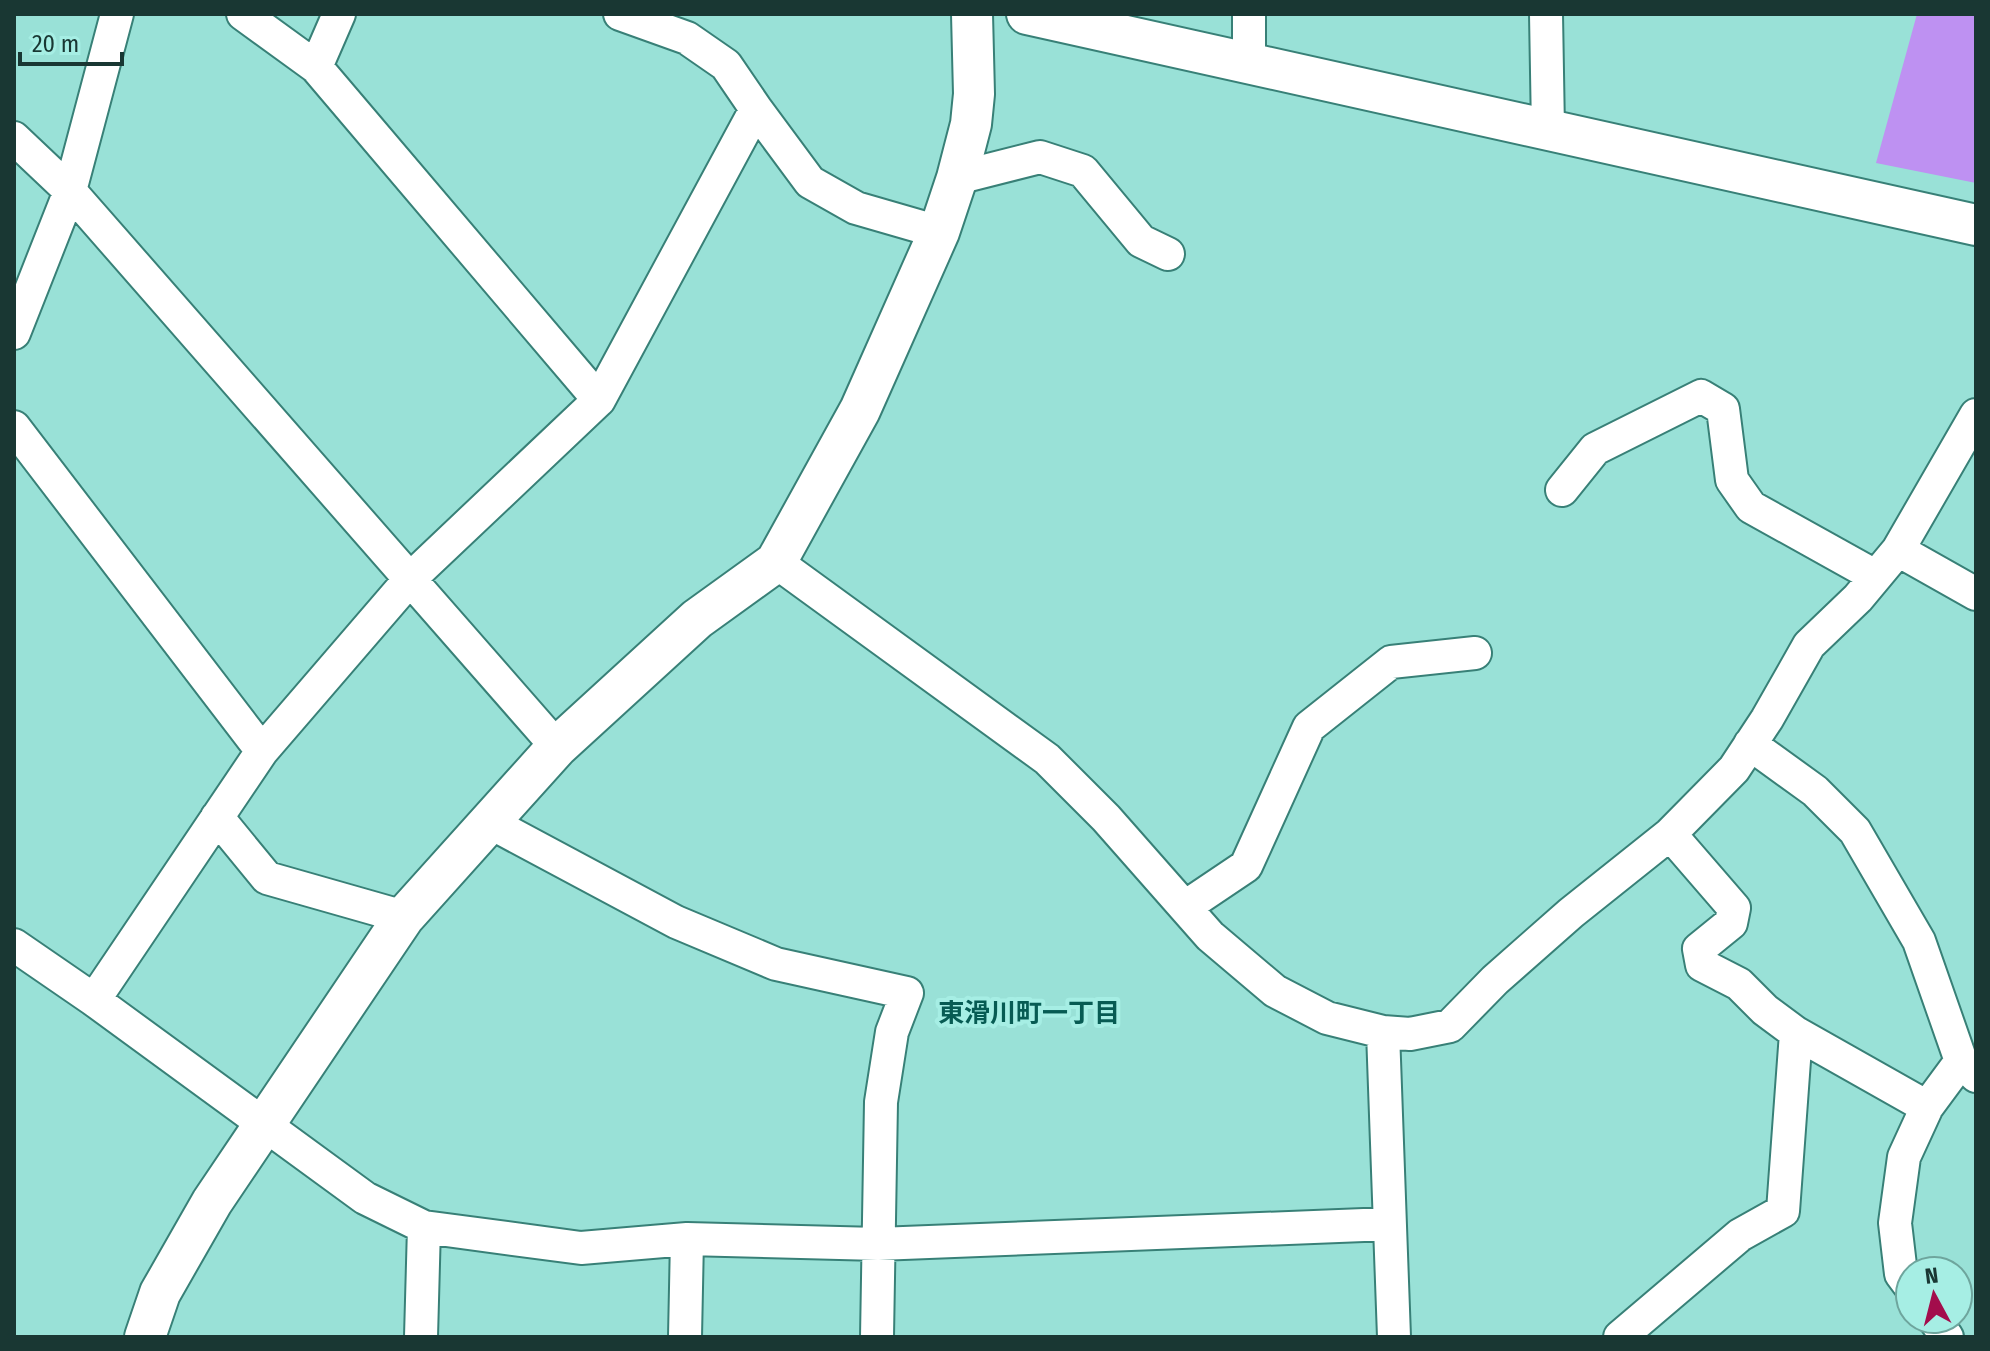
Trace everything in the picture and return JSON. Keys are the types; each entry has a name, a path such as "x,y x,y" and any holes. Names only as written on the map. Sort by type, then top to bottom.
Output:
{"street":[{"path":"14,333 70,191 117,14"},
{"path":"243,14 316,67 599,400"},
{"path":"316,67 339,14"},
{"path":"620,14 687,38 726,65 810,182 856,208 939,232"},
{"path":"145,1337 160,1293 212,1202 404,917 557,747 697,619 776,562 860,410 939,232 971,124 974,94 972,14"},
{"path":"1027,14 1976,225"},
{"path":"1249,14 1249,64"},
{"path":"1546,14 1548,130"},
{"path":"94,1000 262,751 411,578 599,400 756,109"},
{"path":"14,138 70,191 557,747"},
{"path":"957,178 1040,157 1083,171 1141,241 1168,254"},
{"path":"1562,490 1595,449 1701,396 1723,409 1732,480 1751,507 1875,576"},
{"path":"776,562 1047,759 1106,818 1210,936 1275,991 1327,1018 1383,1032 1410,1034 1450,1026 1495,980 1571,913 1670,834 1734,769 1809,645 1898,550 1976,415"},
{"path":"14,427 262,751"},
{"path":"1898,550 1976,594"},
{"path":"1185,907 1246,866 1309,727 1391,662 1475,653"},
{"path":"1750,744 1815,791 1855,831 1919,941 1967,1051 1927,1107 1904,1157 1895,1223 1899,1255"},
{"path":"217,817 267,878 404,917"},
{"path":"489,822 676,922 776,964 907,993 892,1032 881,1102 877,1337"},
{"path":"1670,834 1734,908 1731,923 1699,949 1702,965 1739,984 1765,1010 1796,1033 1927,1107"},
{"path":"14,945 365,1198 424,1227 581,1248 687,1239 878,1244 1389,1224"},
{"path":"1383,1032 1394,1337"},
{"path":"1629,1335 1740,1235 1783,1211 1796,1033"},
{"path":"421,1337 424,1227"},
{"path":"685,1337 687,1239"}],"shaded area":[{"path":"1917,14 1976,14 1976,183 1876,163"}],"district":[{"name":"東滑川町一丁目","path":"1029,1013"}]}
